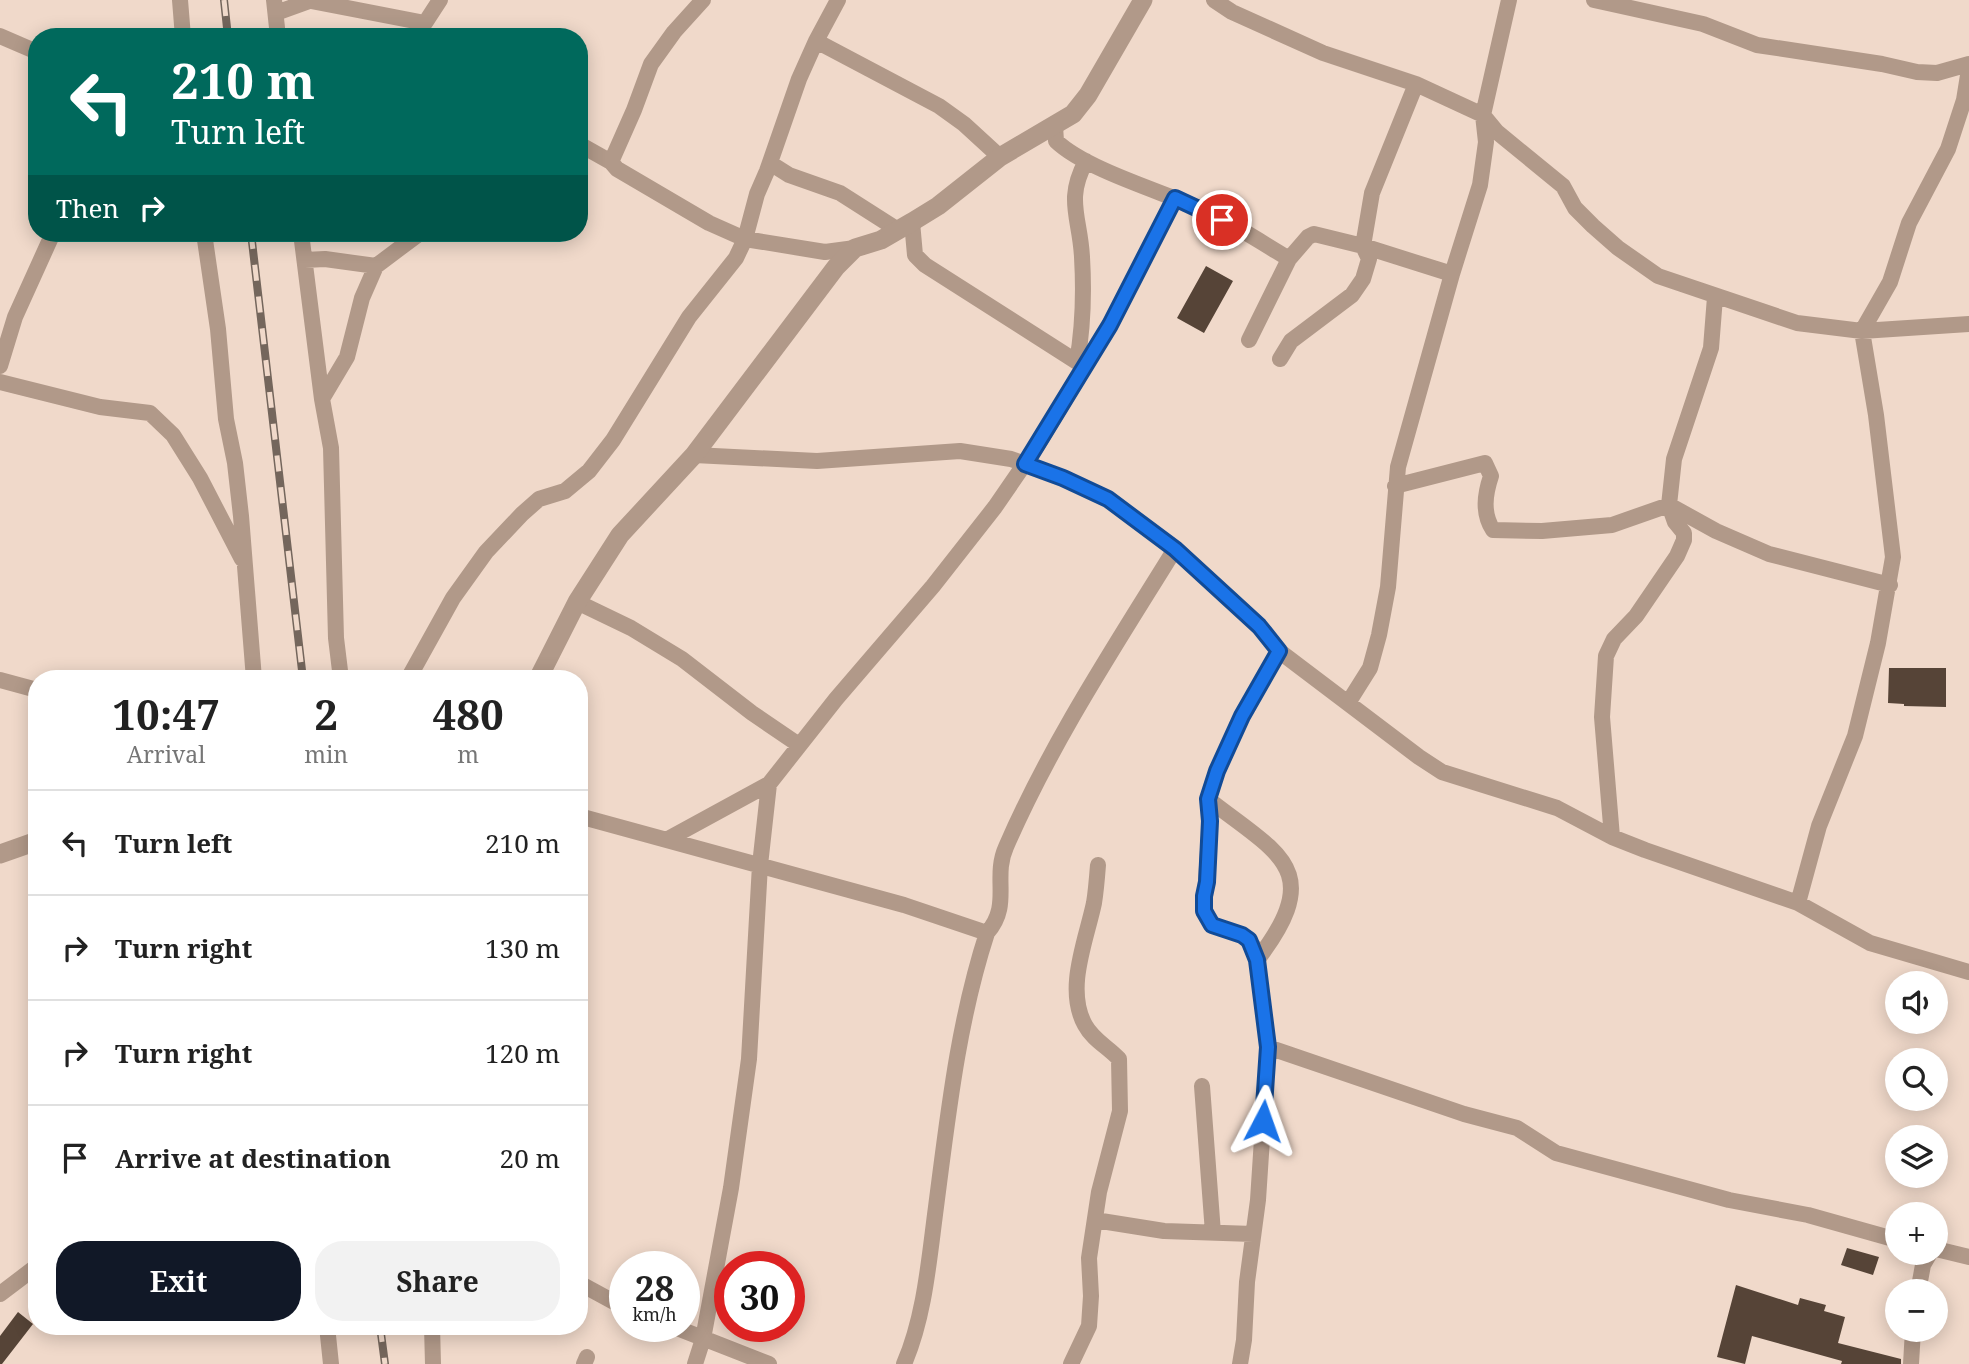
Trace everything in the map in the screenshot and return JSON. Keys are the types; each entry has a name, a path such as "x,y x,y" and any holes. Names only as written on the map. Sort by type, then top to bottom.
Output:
{"street":[{"path":"180,0 182,28"},
{"path":"277,28 275,6 312,0 425,23 440,0"},
{"path":"611,162 651,64 674,32 703,0"},
{"path":"413,670 453,598 486,552 522,513 539,499 565,491 589,471 614,440 689,317 736,258 745,239 757,194 799,79 838,0"},
{"path":"588,149 685,209 745,239 825,251 855,248 881,240 938,206 1000,156 1073,114 1088,95 1143,0"},
{"path":"1214,0 1254,22 1323,53 1416,84 1483,115 1497,132 1563,186 1575,208 1618,248 1658,276 1797,323 1862,331 1969,324"},
{"path":"1348,703 1370,668 1379,635 1392,554 1395,486 1452,274 1480,185 1486,142 1483,115 1509,0"},
{"path":"1594,0 1703,24 1757,45 1917,72 1937,73 1969,66 1964,100 1948,149 1909,223 1890,282 1862,331 1876,415 1893,557 1890,585 1885,594 1878,643 1855,736 1819,826 1798,903"},
{"path":"816,41 939,106 1000,156"},
{"path":"2,43 28,50"},
{"path":"1280,359 1291,341 1352,295 1363,279 1369,259 1363,246 1372,193 1416,84"},
{"path":"1055,126 1056,141 1065,149 1222,220 1289,259"},
{"path":"1081,363 1083,258 1074,195 1077,177 1086,160"},
{"path":"770,163 789,175 840,193 905,226 919,260 1081,363"},
{"path":"668,839 769,784 933,586 1025,464 1081,363 1110,325 1175,198"},
{"path":"1249,340 1289,259 1308,237 1314,234 1363,246 1452,274"},
{"path":"0,366 15,317 49,242"},
{"path":"205,242 218,329 226,419 235,463 241,516 253,670"},
{"path":"302,242 322,399 331,448 336,638 340,670"},
{"path":"322,399 347,357 362,298 376,267 408,242"},
{"path":"543,670 578,602 620,535 694,455 836,267 855,248"},
{"path":"305,260 325,259 376,267"},
{"path":"1612,837 1602,717 1606,656 1614,639 1636,616 1677,556 1684,540 1684,533 1669,506 1674,459 1711,348 1715,297"},
{"path":"0,382 100,407 150,413 173,435 200,478 244,563"},
{"path":"694,455 817,461 960,451 987,453 1063,478 1108,499 1175,549 1259,626 1279,651 1442,772 1557,808 1612,837 1798,903 1870,943 1969,972"},
{"path":"1395,486 1485,463 1490,476 1485,494 1487,513 1493,530 1542,531 1612,525 1669,506 1716,531 1769,554 1890,585"},
{"path":"904,1364 926,1279 951,1095 967,1006 987,933 1001,908 1001,862 1029,798 1089,689 1175,549"},
{"path":"578,602 631,628 681,659 799,745"},
{"path":"1240,1364 1268,1047 1257,960 1249,940 1212,925 1204,911 1210,821 1208,799 1217,771 1242,716 1279,651"},
{"path":"0,680 28,688"},
{"path":"695,1364 703,1339 743,1113 749,1059 760,865 769,784"},
{"path":"1208,799 1272,848 1286,867 1292,884 1292,899 1286,914 1273,940 1257,960"},
{"path":"588,818 904,905 987,933"},
{"path":"0,855 28,844"},
{"path":"1071,1364 1088,1326 1091,1296 1089,1258 1099,1192 1119,1111 1119,1059 1086,1028 1077,1003 1079,973 1095,899 1098,865"},
{"path":"1268,1047 1464,1114 1517,1128 1556,1153 1729,1200 1808,1214 1885,1236"},
{"path":"1202,1086 1213,1233"},
{"path":"1095,1220 1164,1231 1253,1234"},
{"path":"1948,1252 1969,1257"},
{"path":"0,1293 28,1273"},
{"path":"588,1288 609,1299"},
{"path":"328,1335 331,1364"},
{"path":"432,1335 433,1364"},
{"path":"700,1338 769,1364"},
{"path":"1911,1364 1912,1342"}],"building":[{"path":"1206,266 1233,281 1204,333 1177,318"},
{"path":"1889,668 1946,668 1946,707 1888,703"},
{"path":"1847,1248 1879,1257 1873,1275 1841,1265"},
{"path":"1736,1285 1798,1305 1800,1298 1826,1305 1824,1311 1845,1317 1838,1343 1901,1359 1901,1364 1841,1364 1842,1361 1752,1336 1745,1364 1717,1357"},
{"path":"18,1312 28,1320 28,1330 2,1364 0,1336"}],"railway":[{"path":"224,0 227,28"},
{"path":"252,242 302,670"},
{"path":"381,1335 385,1364"}],"route":[{"path":"1222,220 1175,198 1110,325 1025,464 1108,499 1175,549 1241,607 1279,651 1242,716 1217,771 1208,799 1210,821 1204,896 1206,918 1212,925 1249,940 1257,960 1268,1047 1263,1121"}]}
